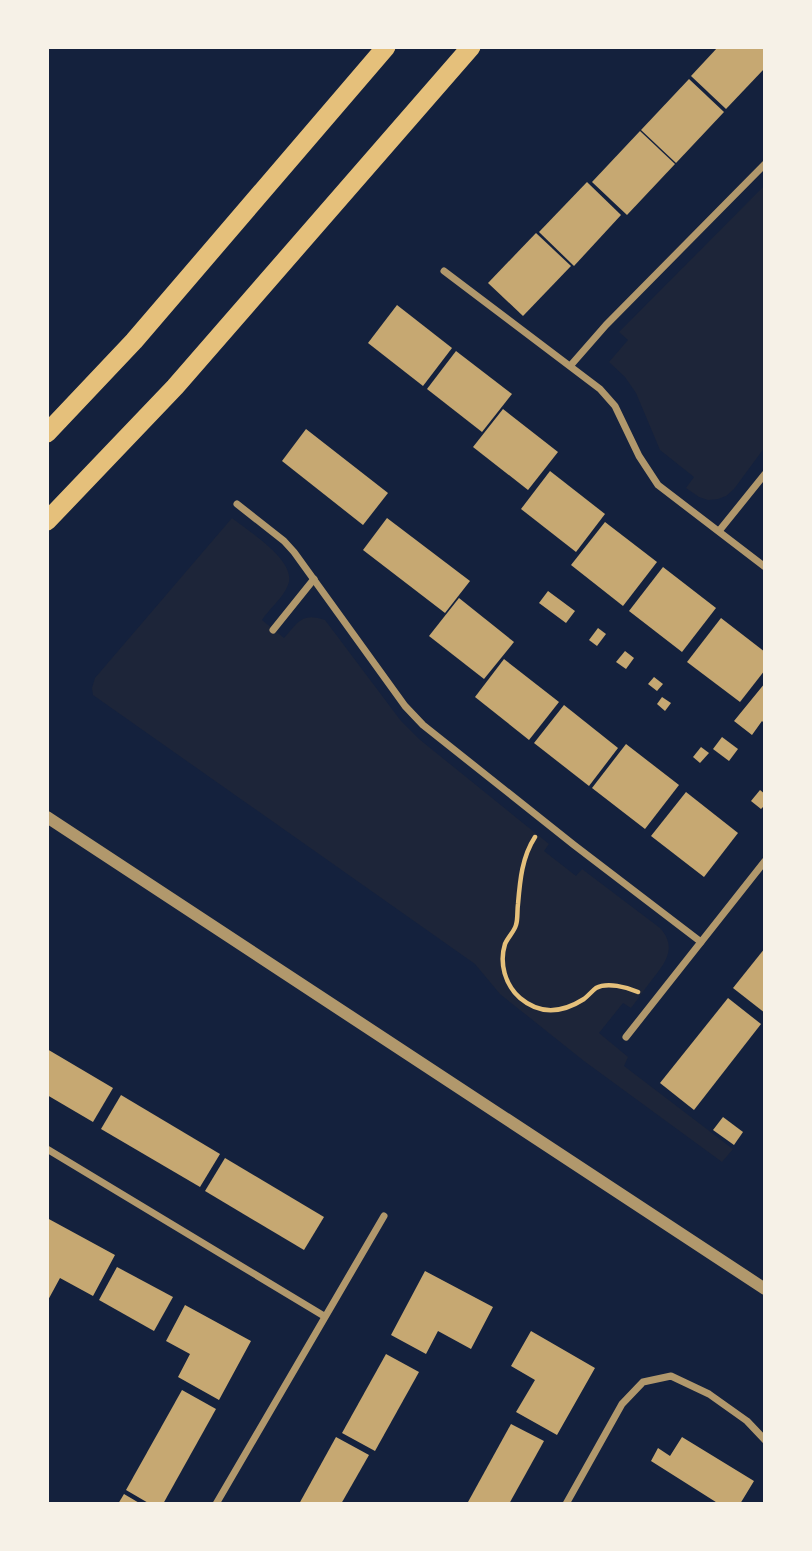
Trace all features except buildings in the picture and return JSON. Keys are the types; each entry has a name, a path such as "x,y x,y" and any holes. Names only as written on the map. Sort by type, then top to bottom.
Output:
{"highway":[{"path":"47,433 134,341 386,47"},
{"path":"47,521 175,387 471,47"}],"street":[{"path":"571,365 606,325 765,164"},
{"path":"444,271 571,365 608,397 639,456 658,485 765,567"},
{"path":"719,531 765,474"},
{"path":"237,504 294,552 405,706 423,725 701,942"},
{"path":"273,629 314,579"},
{"path":"47,817 765,1289"},
{"path":"626,1037 765,861"},
{"path":"47,1149 324,1316"},
{"path":"216,1504 384,1216"},
{"path":"566,1504 622,1404 643,1382 671,1376 681,1380 709,1394 747,1421 765,1440"}],"path":[{"path":"544,822 530,845 521,872 516,927 505,944 503,969 508,984 529,1006 541,1010 559,1010 586,998 597,987 606,986 625,987 636,991 652,1004"}],"shaded area":[{"path":"765,185 765,447 734,489 726,496 708,500 686,488 694,477 660,450 636,393 625,377 609,362 628,340 619,332"},
{"path":"232,518 270,547 286,566 289,576 286,590 262,620 284,638 301,620 311,617 325,620 401,721 419,739 549,844 544,851 576,876 582,869 660,928 668,942 665,962 631,1008 623,1003 599,1033 628,1057 624,1066 733,1149 722,1162 584,1061 500,994 475,964 93,695 95,678"}]}
